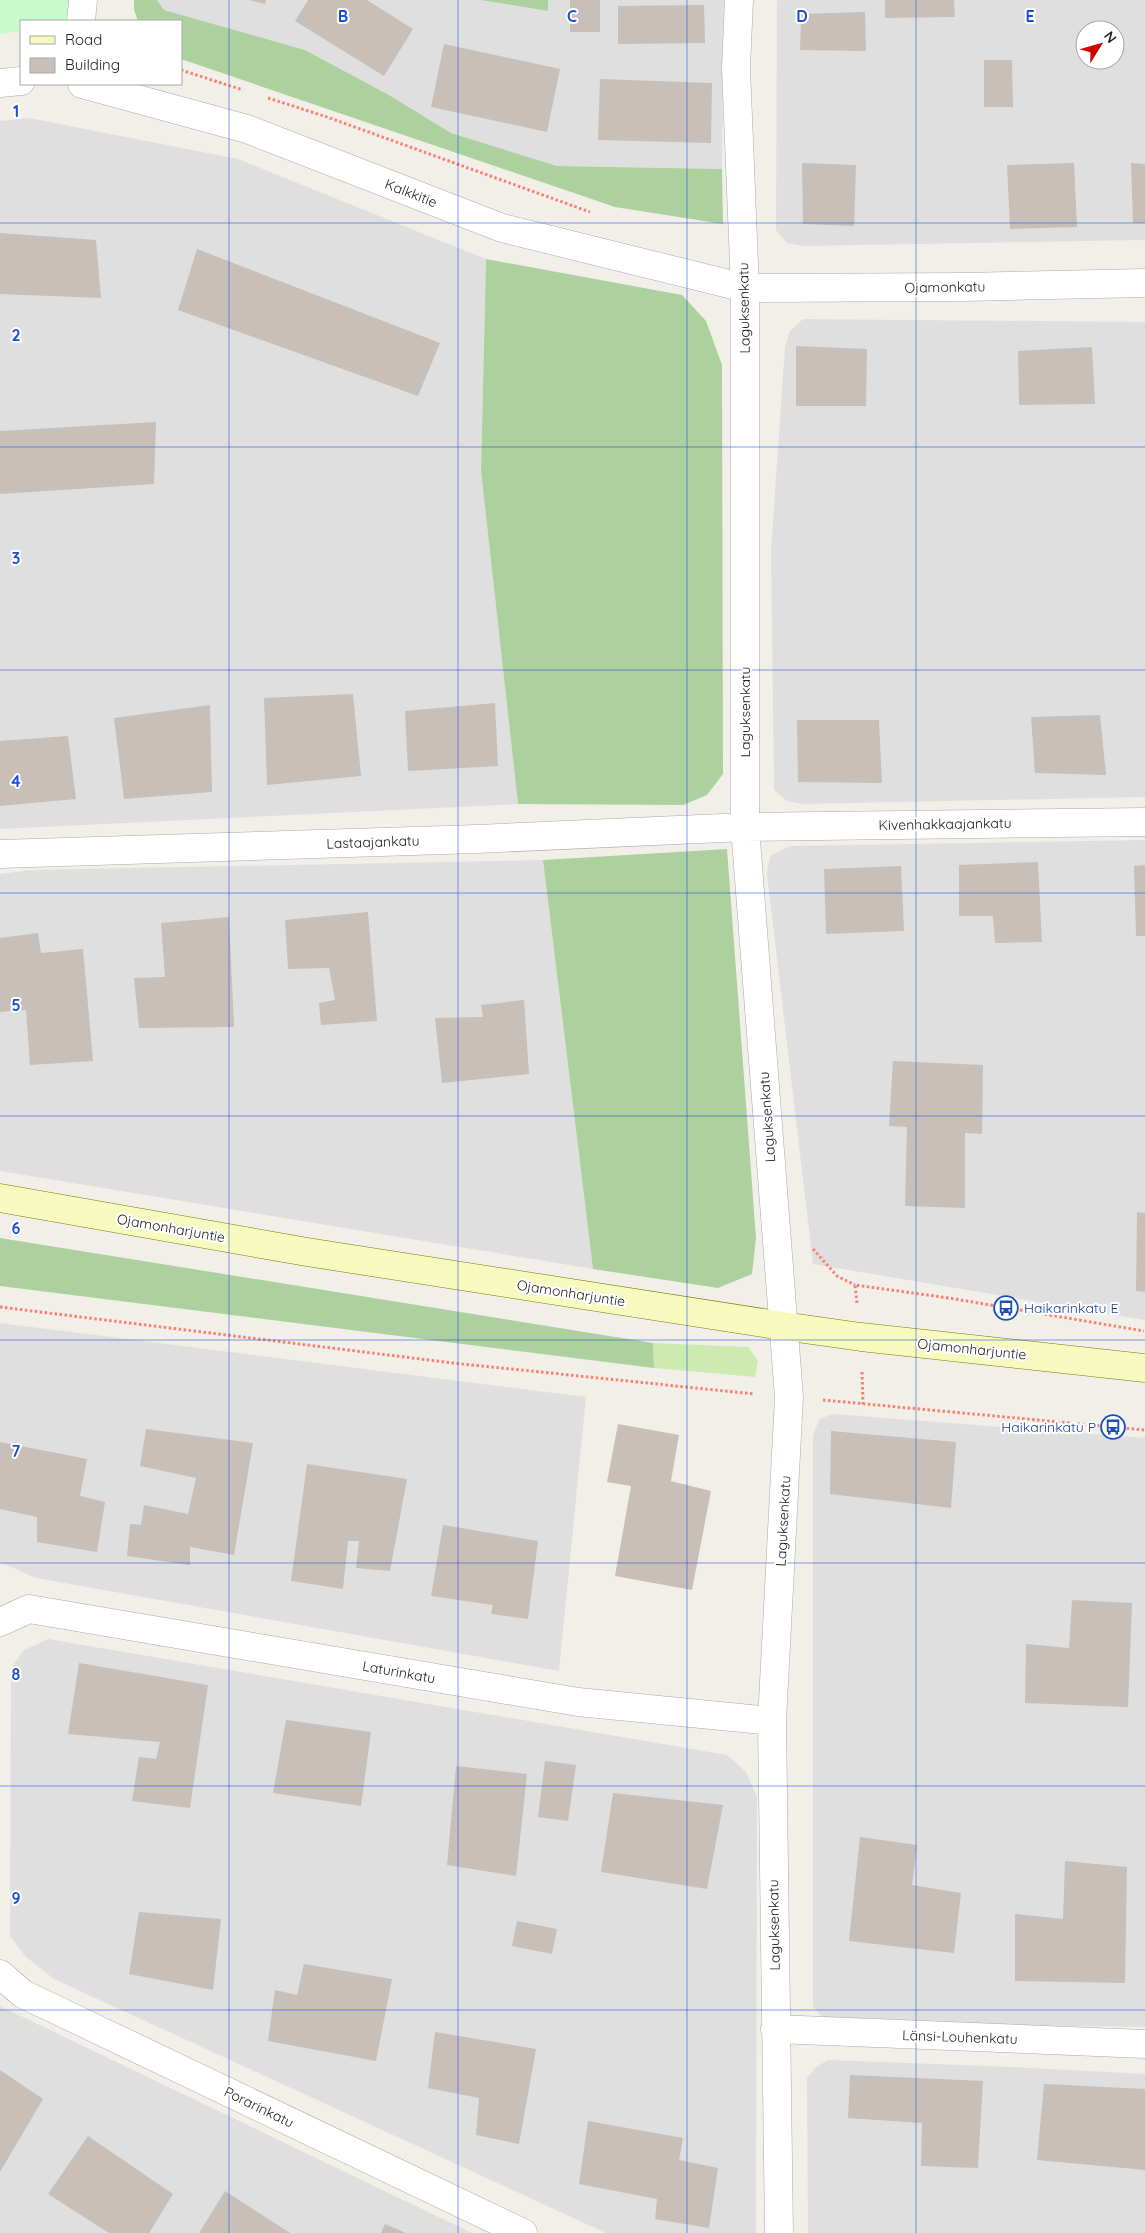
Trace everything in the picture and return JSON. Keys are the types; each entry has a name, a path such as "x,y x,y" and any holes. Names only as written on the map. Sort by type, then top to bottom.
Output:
{"main road":[{"name":"Ojamonharjuntie","path":"0,1198 307,1252 783,1326 861,1337 1145,1368"}],"street":[{"path":"81,20 83,0"},
{"name":"Laguksenkatu","path":"739,0 736,68 745,288 745,827 789,1397 772,1721 779,2233"},
{"path":"0,83 20,82"},
{"name":"Kalkkitie","path":"86,85 247,129 502,228 745,288"},
{"name":"Ojamonkatu","path":"745,288 964,287 1145,283"},
{"name":"Kivenhakkaajankatu","path":"745,827 1145,822"},
{"name":"Lastaajankatu","path":"0,854 467,839 745,827"},
{"name":"Laturinkatu","path":"0,1622 29,1609 578,1702 772,1721"},
{"name":"Porarinkatu","path":"0,1974 23,1994 523,2233"},
{"name":"Länsi-Louhenkatu","path":"775,2029 1145,2044"}],"path":[{"path":"182,70 245,91"},
{"path":"264,97 328,117 596,215"},
{"path":"0,1307 453,1364 1145,1430"}],"shaded area":[{"path":"157,0 480,0 547,11 548,0 724,0 722,169 557,166 451,133 389,95 305,50 164,10"},
{"path":"777,0 1145,0 1145,240 802,246 787,243 776,230"},
{"path":"29,118 238,159 486,259 481,471 518,804 0,829 0,121"},
{"path":"803,319 1145,322 1145,797 803,804 787,801 774,790 771,550 785,347 790,331"},
{"path":"1145,840 1145,1320 813,1264 767,874 770,856 790,846"},
{"path":"543,860 593,1269 0,1171 0,874 30,870"},
{"path":"0,1323 586,1397 559,1671 36,1578 0,1562"},
{"path":"833,1414 1145,1438 1145,2027 836,2023 824,2019 813,2007 813,1436 819,1419"},
{"path":"48,1639 727,1755 746,1772 757,1797 756,2233 606,2233 54,1979 26,1957 10,1936 11,1668 24,1650"},
{"path":"0,2006 472,2233 0,2233"},
{"path":"828,2060 1145,2074 1145,2233 808,2233 807,2078 816,2067"}],"green space":[{"path":"0,0 71,0 67,20 20,20 20,31 0,34"},
{"path":"134,0 157,0 164,10 305,50 389,95 451,133 557,166 722,169 723,224 615,207 182,59 182,20 138,20 134,10"},
{"path":"480,0 548,0 548,11"},
{"path":"486,259 682,295 706,321 722,365 723,774 707,795 683,805 518,804 481,471"},
{"path":"727,849 756,1238 752,1274 718,1288 593,1269 543,860"},
{"path":"0,1238 653,1343 654,1368 0,1286"},
{"path":"653,1343 748,1347 758,1361 755,1377 654,1368"}],"building":[{"path":"249,0 266,0 265,4"},
{"path":"308,0 367,0 413,29 384,76 295,21"},
{"path":"570,0 600,0 600,32 570,32"},
{"path":"885,0 954,0 955,17 885,18"},
{"path":"704,5 705,43 618,44 618,6"},
{"path":"865,12 866,51 800,50 801,14"},
{"path":"444,44 560,69 547,132 431,107"},
{"path":"984,60 1012,60 1013,107 984,107"},
{"path":"600,79 712,83 711,143 598,140"},
{"path":"802,163 856,165 854,226 803,224"},
{"path":"1074,163 1077,227 1010,229 1007,165"},
{"path":"1131,163 1145,164 1145,223 1133,223"},
{"path":"0,233 96,240 101,298 0,294"},
{"path":"197,249 440,343 418,396 178,310"},
{"path":"796,346 867,349 866,406 796,406"},
{"path":"1092,347 1095,404 1019,405 1018,351"},
{"path":"156,422 154,484 0,494 0,431"},
{"path":"353,694 361,776 267,785 264,698"},
{"path":"495,703 498,766 408,771 405,711"},
{"path":"210,705 212,792 124,799 114,718"},
{"path":"1100,715 1106,775 1035,773 1031,717"},
{"path":"797,720 879,720 882,783 798,782"},
{"path":"68,736 76,799 0,806 0,741"},
{"path":"1038,862 1042,942 995,943 993,916 959,916 959,865"},
{"path":"1145,865 1145,936 1136,936 1134,866"},
{"path":"901,866 904,931 826,934 824,869"},
{"path":"368,912 377,1021 321,1025 319,1003 335,1000 329,968 288,969 285,920"},
{"path":"229,917 234,1027 139,1028 134,978 165,977 161,923"},
{"path":"38,933 41,953 83,949 93,1061 30,1065 26,1010 0,1012 0,938"},
{"path":"524,1000 529,1074 442,1083 435,1018 483,1017 481,1005"},
{"path":"893,1061 983,1065 982,1134 965,1133 965,1208 905,1206 907,1127 889,1126"},
{"path":"1137,1212 1145,1213 1145,1292 1136,1291"},
{"path":"618,1424 679,1435 671,1481 711,1491 692,1590 615,1576 631,1486 607,1482"},
{"path":"146,1429 253,1443 234,1555 190,1547 190,1565 127,1556 130,1524 141,1525 144,1505 188,1514 196,1478 140,1466"},
{"path":"831,1431 956,1442 951,1508 830,1494"},
{"path":"0,1442 87,1459 80,1496 105,1502 97,1552 37,1542 37,1517 0,1509"},
{"path":"307,1464 407,1479 390,1571 356,1568 359,1541 348,1541 343,1589 291,1581"},
{"path":"443,1525 538,1541 528,1619 491,1614 493,1605 431,1596"},
{"path":"1072,1600 1132,1603 1128,1707 1025,1703 1026,1644 1069,1648"},
{"path":"79,1663 208,1685 190,1808 132,1801 139,1757 156,1759 160,1742 68,1734"},
{"path":"286,1720 371,1732 361,1806 273,1793"},
{"path":"545,1761 576,1765 568,1821 538,1817"},
{"path":"456,1766 527,1774 516,1876 447,1865"},
{"path":"613,1793 723,1805 707,1889 601,1872"},
{"path":"860,1837 917,1845 912,1885 961,1893 954,1953 849,1941"},
{"path":"1065,1861 1127,1867 1125,1983 1015,1981 1015,1914 1063,1919"},
{"path":"139,1912 221,1919 213,1990 129,1974"},
{"path":"517,1921 557,1929 552,1954 512,1946"},
{"path":"304,1964 392,1979 376,2061 268,2041 275,1990 297,1995"},
{"path":"435,2032 536,2049 519,2144 476,2135 479,2098 428,2088"},
{"path":"0,2070 43,2099 0,2172"},
{"path":"850,2075 983,2081 978,2168 921,2166 922,2123 848,2118"},
{"path":"1044,2084 1145,2089 1145,2170 1037,2160"},
{"path":"588,2121 683,2138 679,2160 718,2168 709,2228 655,2219 657,2199 579,2184"},
{"path":"88,2136 173,2194 149,2233 109,2233 48,2194"},
{"path":"225,2191 290,2233 199,2233"},
{"path":"385,2224 406,2233 381,2233"}],"place":[{"name":"Haikarinkatu E","path":"1006,1308"},
{"name":"Haikarinkatu P","path":"1113,1427"}]}
